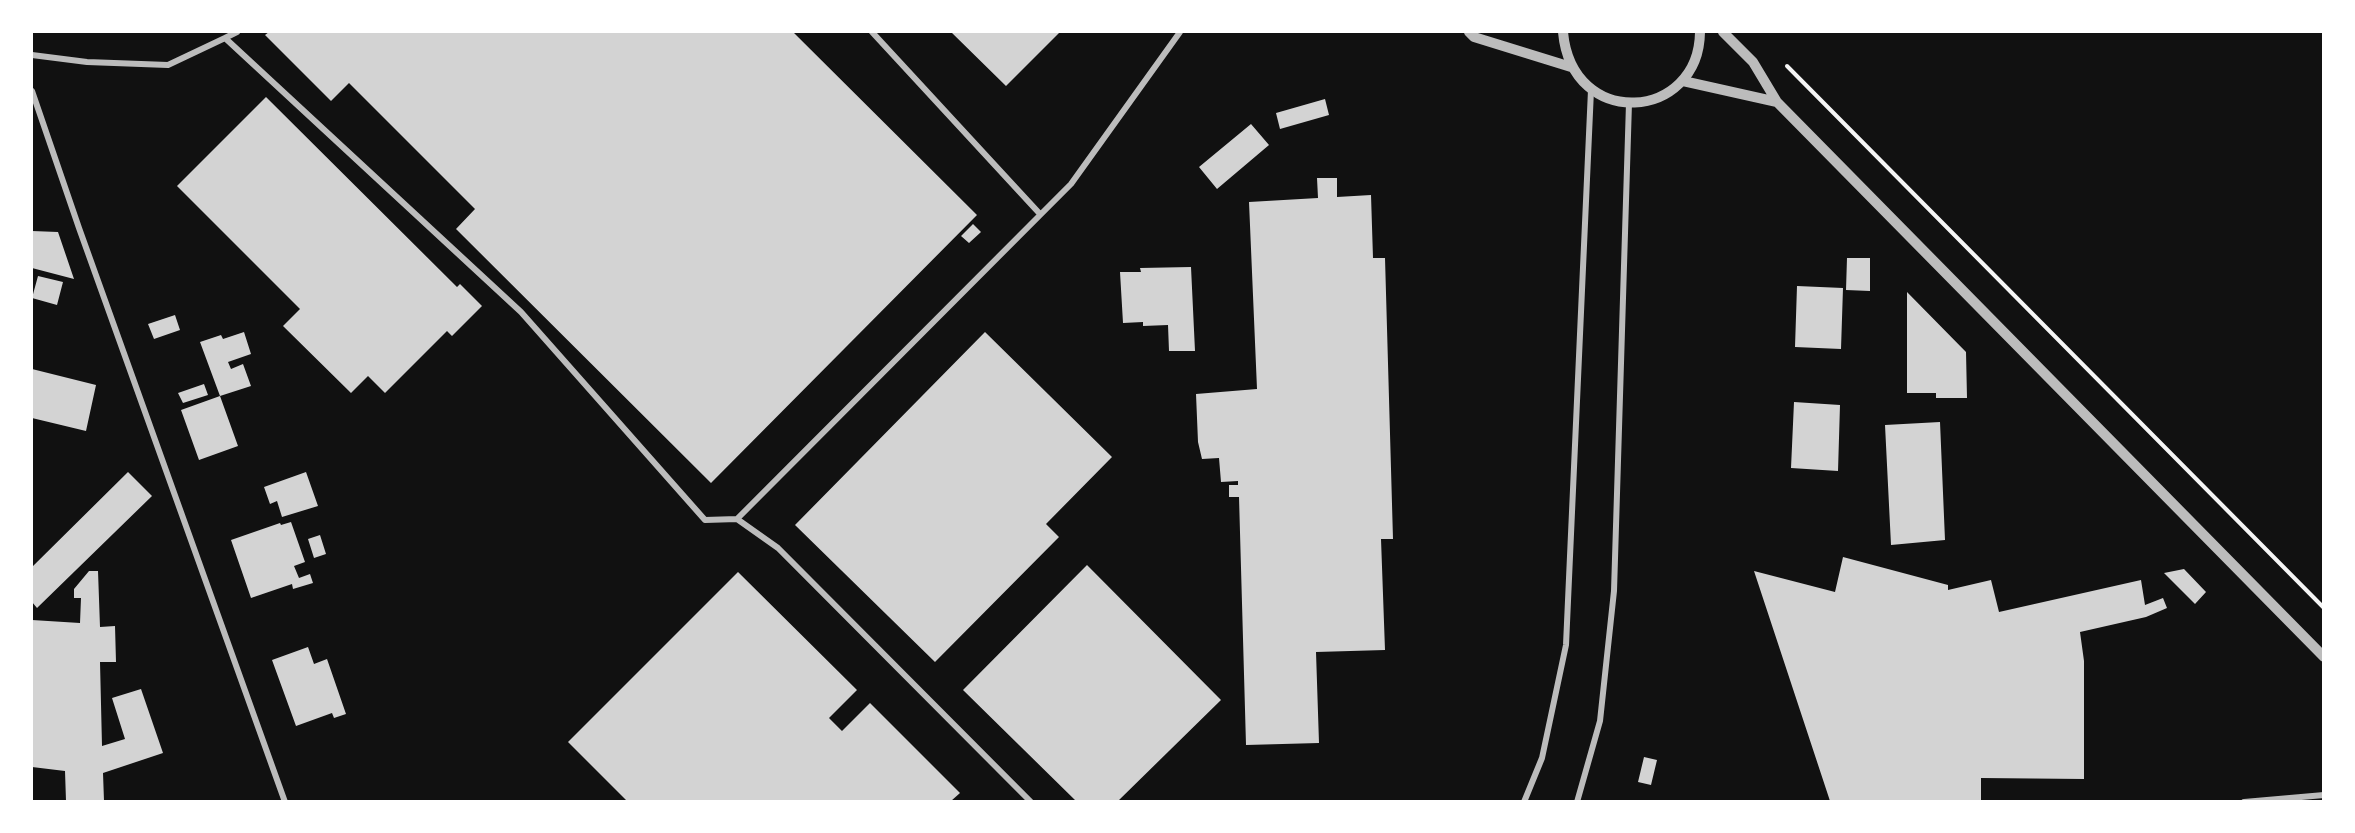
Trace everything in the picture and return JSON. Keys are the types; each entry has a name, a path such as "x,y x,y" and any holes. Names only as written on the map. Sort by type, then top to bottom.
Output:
{"street":[{"path":"32,55 87,62 168,65 237,32"},
{"path":"872,32 1040,214"},
{"path":"737,519 1071,184 1180,32"},
{"path":"1469,32 1474,37 1571,67"},
{"path":"1563,32 1565,49 1571,67 1591,90 1613,100 1629,103 1648,101 1667,93 1683,81 1694,64 1700,45 1700,32"},
{"path":"1723,32 1753,62 1777,102 2324,657"},
{"path":"225,38 521,312 705,520 737,519 778,548 1031,801"},
{"path":"1683,81 1777,102"},
{"path":"1524,801 1542,758 1566,645 1591,90"},
{"path":"32,91 285,801"},
{"path":"1577,801 1600,721 1614,591 1629,103"},
{"path":"2244,801 2324,795"}],"path":[{"path":"1782,60 2324,608"}],"building":[{"path":"269,32 793,32 977,215 711,483 456,229 475,209 349,83 331,101 265,35"},
{"path":"951,32 1060,32 1006,86"},
{"path":"266,97 457,287 460,284 482,306 452,336 447,331 385,393 368,376 351,393 283,326 300,309 177,186"},
{"path":"1325,99 1329,115 1280,129 1276,113"},
{"path":"1251,124 1269,145 1217,189 1199,167"},
{"path":"1317,178 1337,178 1337,197 1371,195 1373,258 1385,258 1393,539 1381,539 1385,650 1316,652 1319,743 1246,745 1239,497 1229,497 1229,485 1238,485 1238,481 1221,482 1219,458 1202,459 1198,442 1196,394 1257,389 1249,202 1318,198"},
{"path":"973,224 981,232 969,243 961,236"},
{"path":"32,231 58,232 74,279 32,268"},
{"path":"1847,258 1870,258 1870,291 1846,290"},
{"path":"1191,267 1195,351 1169,351 1168,325 1143,326 1143,322 1123,323 1120,272 1141,272 1140,268"},
{"path":"38,276 63,282 57,305 32,298"},
{"path":"1797,286 1843,288 1841,349 1795,347"},
{"path":"1907,292 1966,352 1967,398 1936,398 1936,393 1907,393"},
{"path":"175,315 180,330 154,339 148,324"},
{"path":"244,332 251,354 228,362 231,369 243,364 251,386 220,396 200,342 221,335 223,339"},
{"path":"985,332 1112,457 1046,524 1059,537 935,662 795,525"},
{"path":"32,369 96,385 86,431 32,418"},
{"path":"204,384 208,395 183,403 178,393"},
{"path":"220,396 238,446 199,460 181,410"},
{"path":"1794,402 1840,405 1838,471 1791,468"},
{"path":"1940,422 1945,540 1891,545 1885,425"},
{"path":"128,472 152,496 37,608 32,602 32,567"},
{"path":"306,472 318,506 282,517 277,501 270,504 264,487"},
{"path":"291,522 305,562 294,566 299,578 310,574 313,583 293,589 292,584 251,598 231,540 280,523 281,525"},
{"path":"320,535 326,554 314,558 308,539"},
{"path":"1843,557 1948,585 1948,590 1991,580 1999,612 2141,580 2145,605 2163,598 2167,608 2146,617 2080,632 2084,661 2084,779 1981,778 1981,801 1830,801 1754,571 1835,592"},
{"path":"1087,565 1221,700 1118,801 1076,801 963,690"},
{"path":"2184,569 2206,592 2195,604 2164,573"},
{"path":"89,571 98,571 100,627 115,626 116,662 100,662 102,746 125,739 112,698 141,689 163,753 103,773 104,801 66,801 65,771 32,767 32,620 80,623 81,598 74,598 74,589"},
{"path":"738,572 857,690 829,718 842,731 870,703 960,793 951,801 627,801 568,742"},
{"path":"308,647 314,664 327,659 346,714 334,718 332,713 296,726 272,660"},
{"path":"1644,757 1657,760 1651,785 1638,782"}]}
